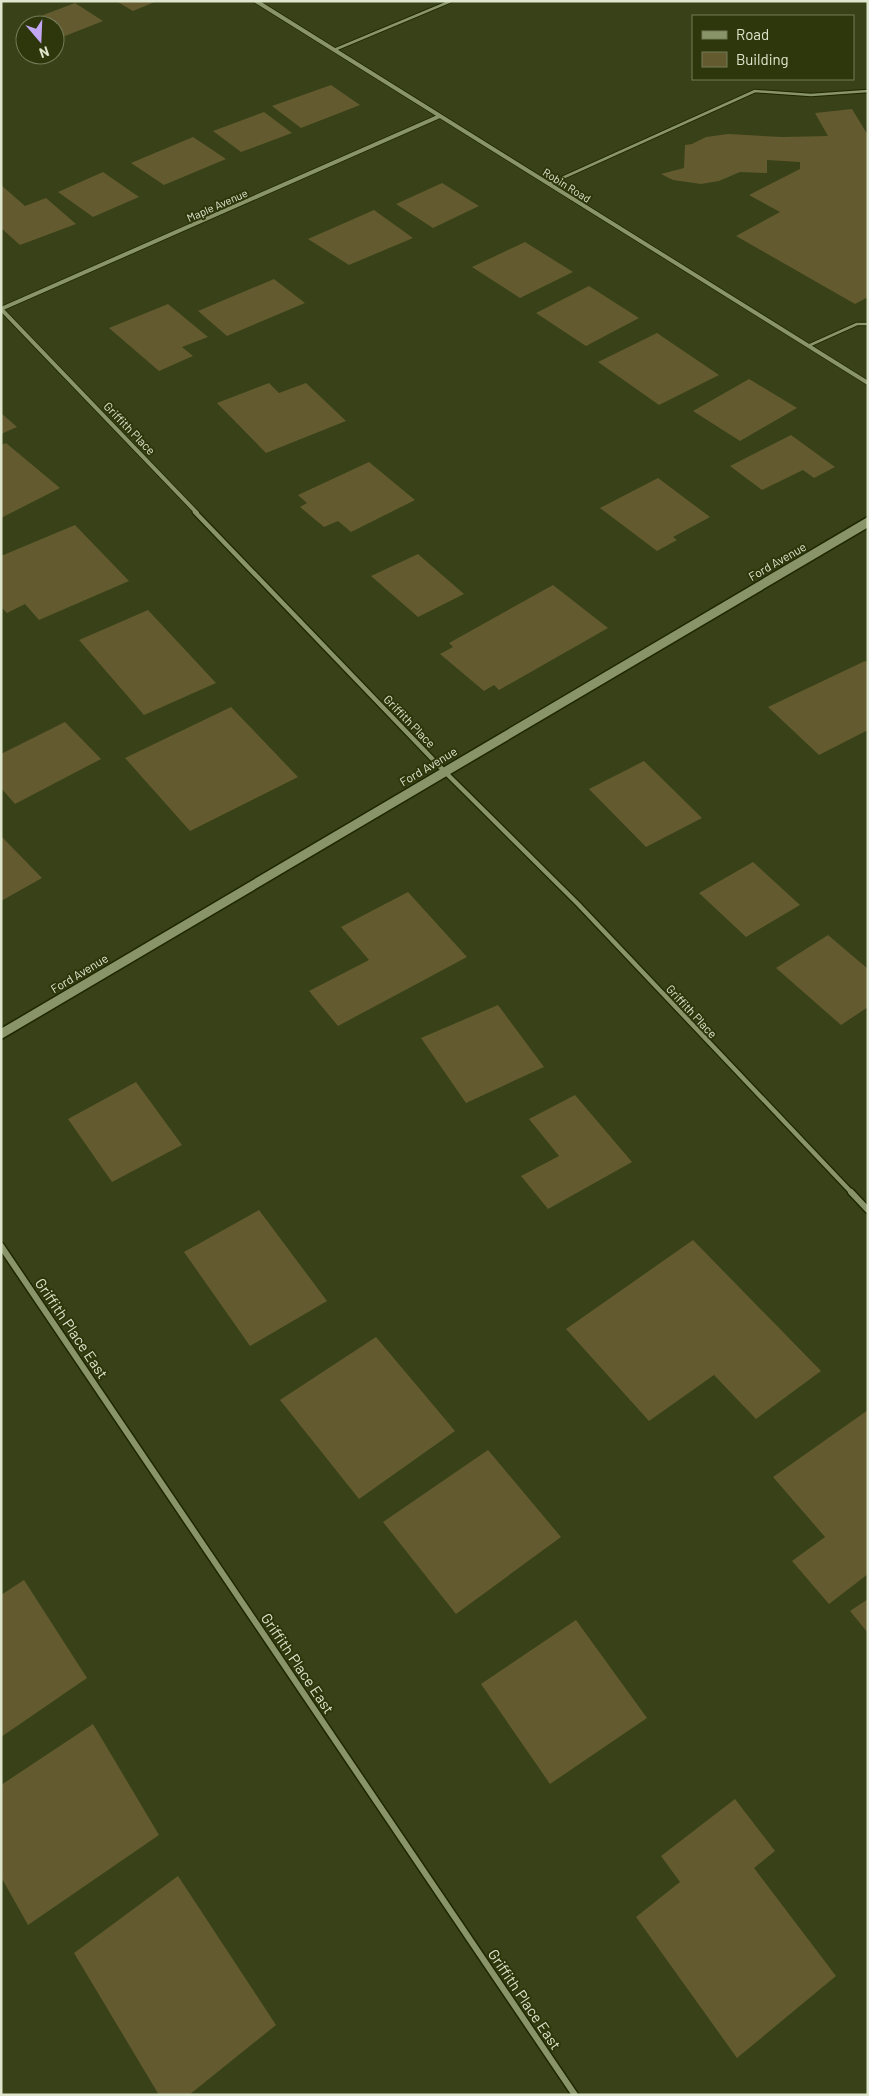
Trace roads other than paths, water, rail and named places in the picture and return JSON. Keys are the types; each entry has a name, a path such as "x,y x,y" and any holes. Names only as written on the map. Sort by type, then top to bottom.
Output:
{"street":[{"name":"Robin Road","path":"256,1 868,383"},
{"name":"Maple Avenue","path":"1,309 440,116"},
{"name":"Griffith Place","path":"1,309 444,771 578,904 868,1210"},
{"name":"Ford Avenue","path":"1,1034 868,522"},
{"name":"Griffith Place East","path":"1,1246 575,2095"}],"lane":[{"path":"334,50 451,1"},
{"path":"549,184 755,91 790,96 830,96 868,91"},
{"path":"808,346 856,324 868,324"}]}
